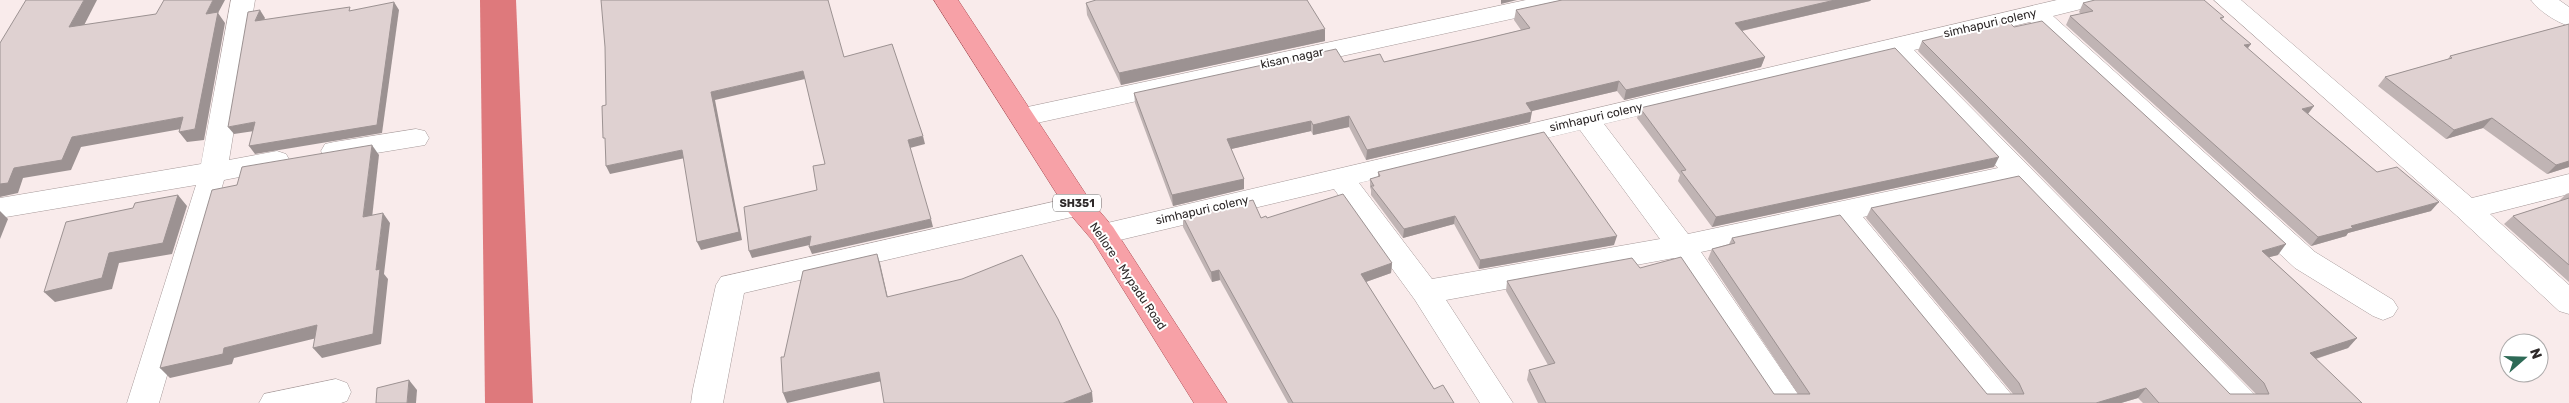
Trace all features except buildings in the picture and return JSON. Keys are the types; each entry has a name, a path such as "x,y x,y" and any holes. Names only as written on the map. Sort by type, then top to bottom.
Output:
{"main road":[{"name":"Nellore - Mypadu Road","path":"946,0 1079,206 1103,234 1211,403"}],"street":[{"path":"143,403 213,172 243,0"},
{"name":"kisan nagar","path":"1023,117 1561,0"},
{"name":"simhapuri coleny","path":"1103,234 2089,0"},
{"path":"2226,0 2467,209 2569,303"},
{"path":"2543,0 2569,18"},
{"path":"2035,13 2306,260 2383,308"},
{"path":"1896,46 2243,403"},
{"path":"1586,119 1681,246 1788,403"},
{"path":"0,208 416,138"},
{"path":"1425,292 1681,246 2020,173"},
{"path":"1340,177 1425,292 1497,403"},
{"path":"2467,209 2569,184"},
{"path":"707,403 731,285 1079,206"},
{"path":"1842,212 2000,403"},
{"path":"275,403 336,392"}],"waterway":[{"path":"498,0 509,403"}]}
